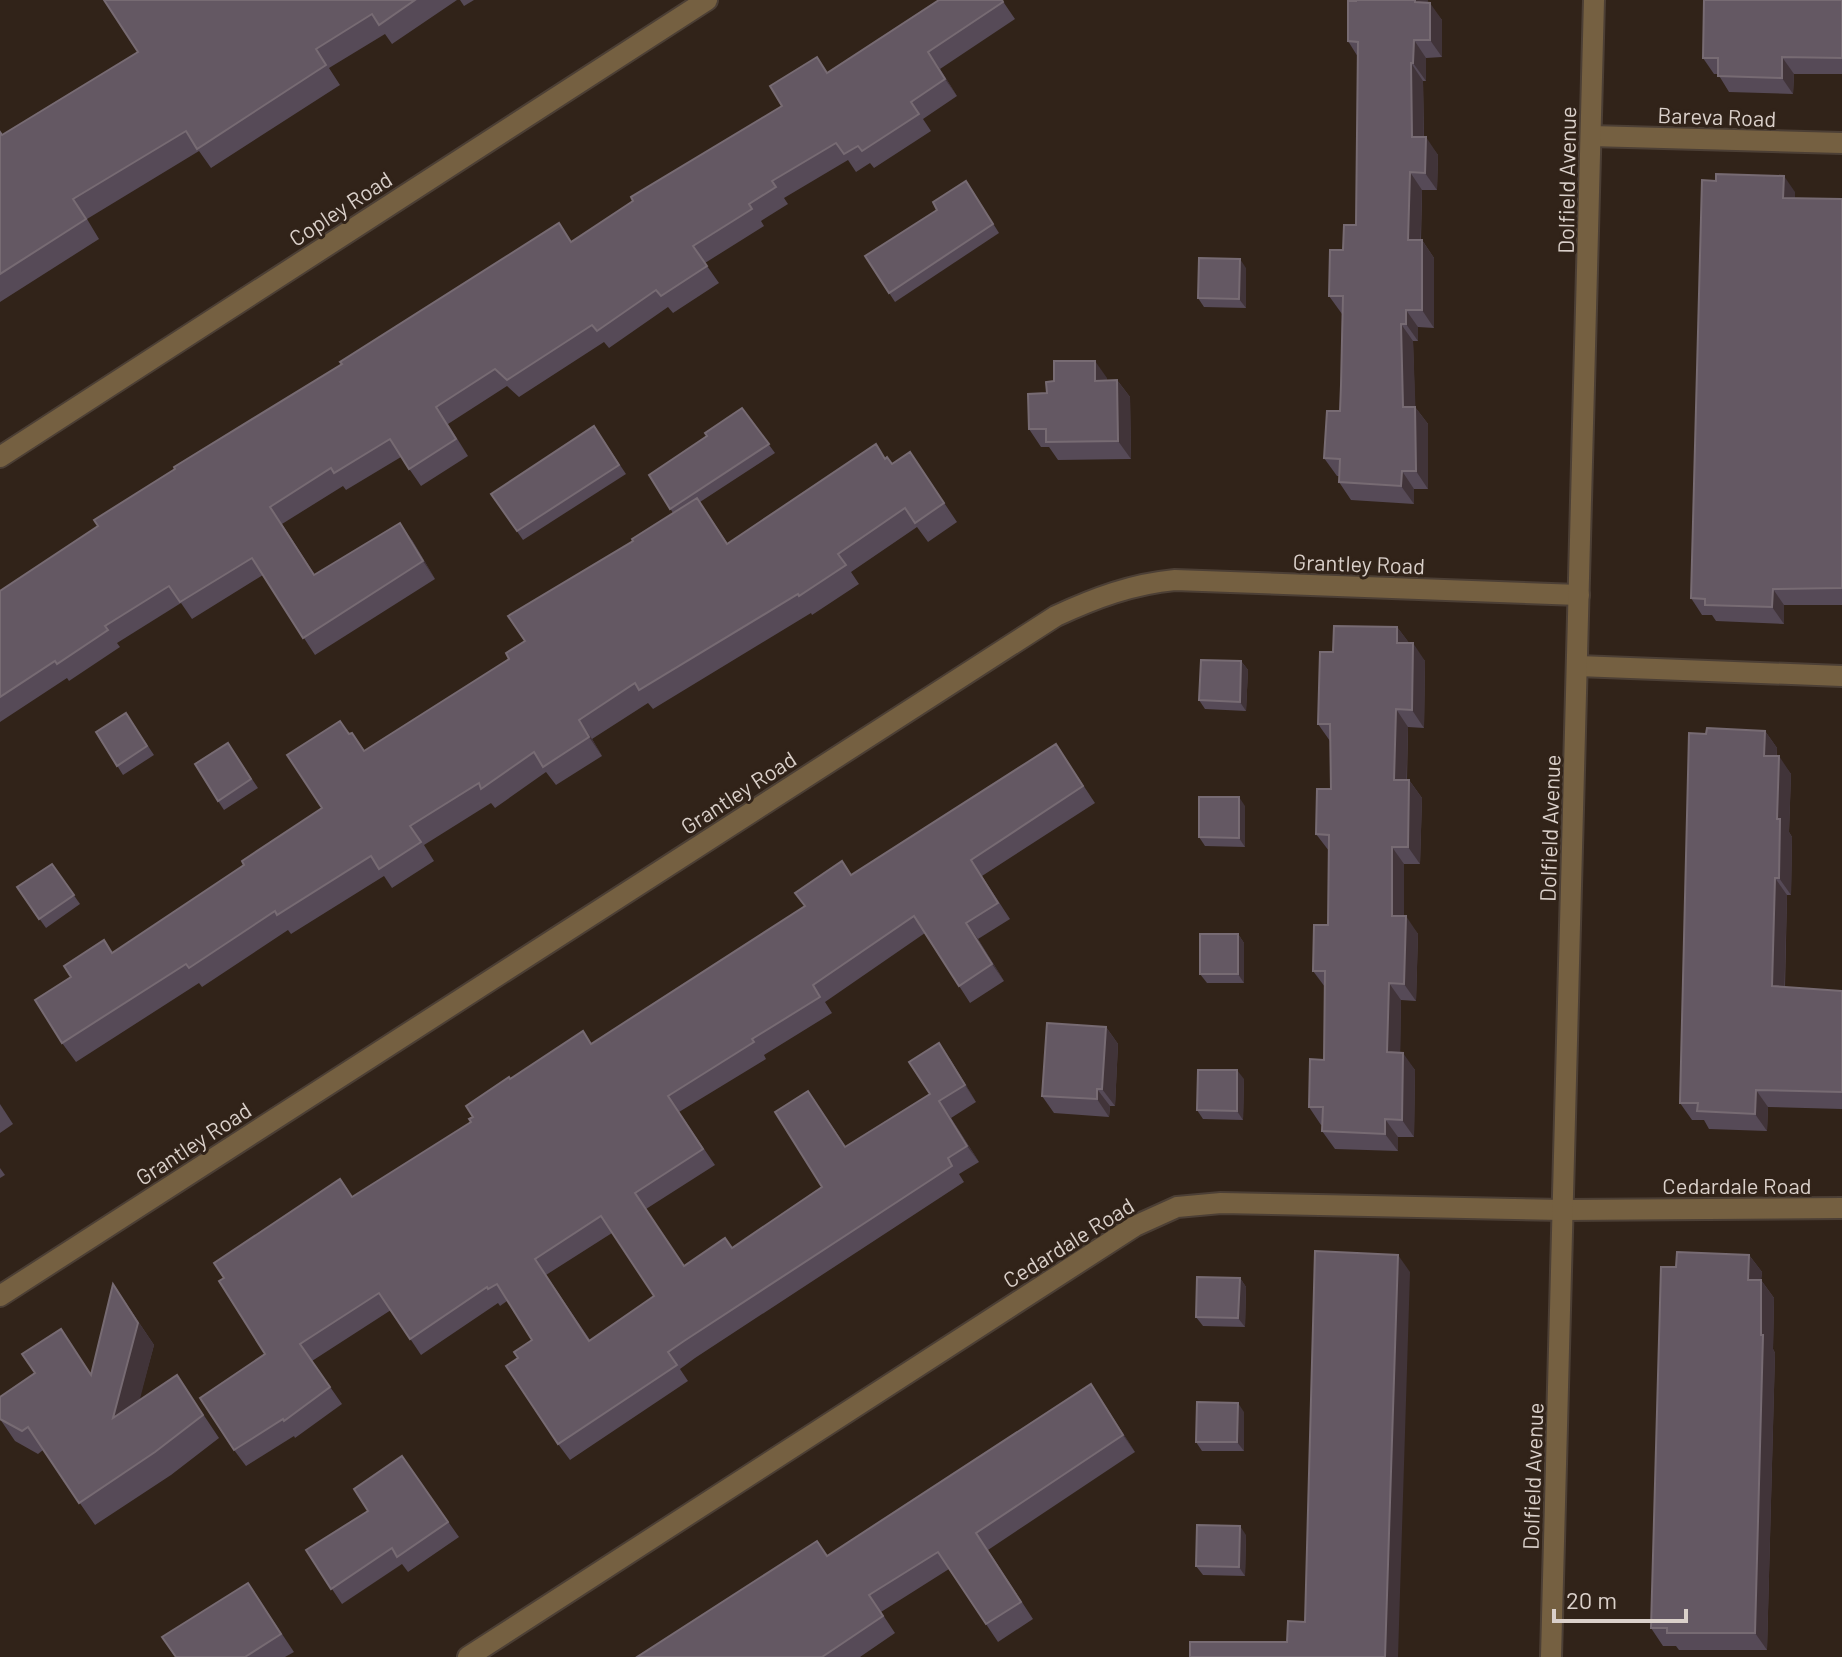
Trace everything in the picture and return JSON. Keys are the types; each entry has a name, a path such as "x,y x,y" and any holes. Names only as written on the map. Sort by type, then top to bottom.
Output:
{"street":[{"name":"Copley Road","path":"0,457 707,0"},
{"name":"Dolfield Avenue","path":"1551,1657 1594,0"},
{"name":"Bareva Road","path":"1591,136 1842,143"},
{"name":"Grantley Road","path":"0,1296 1056,616 1096,597 1140,584 1175,580 1579,595"},
{"path":"1578,666 1842,676"},
{"name":"Cedardale Road","path":"468,1657 1135,1226 1177,1207 1221,1203 1563,1210 1842,1208"}],"building":[{"path":"104,0 415,0 379,25 372,14 316,49 326,65 197,149 186,131 73,199 86,219 0,274 0,132 2,135 138,52"},
{"path":"939,0 1003,2 928,52 945,79 911,102 919,114 862,151 858,146 844,154 836,143 772,181 776,187 749,204 752,209 693,246 707,266 661,296 656,290 597,331 592,325 507,380 495,369 436,407 456,439 409,469 390,439 334,473 331,468 270,507 314,575 400,523 423,561 303,638 252,558 180,602 169,586 105,626 108,630 57,664 55,661 0,697 0,591 98,526 94,520 559,223 571,242 633,201 631,197 782,106 770,86 817,57 827,73"},
{"path":"1704,0 1842,0 1842,58 1782,57 1782,78 1718,76 1718,58 1703,58"},
{"path":"1348,1 1430,3 1430,40 1414,40 1411,63 1412,137 1426,137 1425,173 1410,172 1408,240 1422,240 1422,310 1406,310 1406,324 1401,324 1403,407 1415,407 1416,471 1402,471 1401,486 1339,482 1340,459 1324,458 1327,411 1340,411 1341,385 1343,296 1329,296 1330,250 1343,250 1344,225 1356,225 1358,42 1348,41"},
{"path":"1716,174 1784,176 1783,198 1842,199 1842,588 1773,589 1772,607 1705,605 1705,599 1691,598 1702,180 1716,181"},
{"path":"966,181 993,224 889,293 865,256 937,210 933,202"},
{"path":"1199,258 1240,259 1239,299 1198,298"},
{"path":"1054,361 1095,361 1095,381 1117,380 1118,441 1046,442 1046,429 1029,429 1028,394 1047,393 1046,382 1054,381"},
{"path":"742,408 769,444 670,509 649,475"},
{"path":"594,426 619,465 517,531 491,494"},
{"path":"876,444 892,464 910,452 944,503 915,523 905,508 838,554 846,565 799,596 639,690 635,683 579,720 589,737 543,767 534,752 481,789 479,783 410,826 421,842 379,869 371,856 277,915 275,911 189,968 186,964 62,1043 35,1000 71,977 64,966 104,940 112,953 244,865 242,861 322,808 287,755 340,721 364,751 509,659 506,653 525,641 508,616 633,541 697,498 727,544"},
{"path":"1334,626 1397,627 1397,643 1413,643 1412,710 1396,709 1394,780 1409,780 1408,847 1392,847 1392,916 1406,916 1404,984 1389,983 1387,1052 1403,1053 1402,1120 1385,1119 1385,1134 1322,1131 1323,1107 1309,1107 1310,1059 1324,1060 1325,971 1313,971 1314,925 1328,925 1329,835 1316,834 1317,789 1331,789 1330,724 1318,724 1320,652 1333,652"},
{"path":"1201,660 1241,661 1240,702 1199,700"},
{"path":"126,713 147,746 117,766 96,732"},
{"path":"1707,728 1765,731 1764,756 1779,756 1779,878 1775,878 1772,986 1842,991 1842,1092 1756,1090 1755,1114 1697,1111 1698,1103 1680,1103 1689,733 1706,734"},
{"path":"228,743 251,779 218,801 195,764"},
{"path":"1056,744 1083,786 971,860 998,903 966,923 992,964 959,986 914,916 813,985 820,997 668,1096 703,1149 635,1193 684,1266 725,1238 732,1248 822,1187 775,1112 808,1091 845,1147 930,1094 909,1062 939,1043 965,1085 939,1101 967,1146 948,1158 952,1166 668,1352 677,1365 558,1444 506,1366 518,1358 514,1352 532,1340 497,1284 487,1287 410,1339 379,1293 300,1344 330,1387 284,1421 234,1450 200,1398 265,1354 219,1281 224,1278 214,1263 340,1179 352,1197 471,1122 469,1119 473,1117 466,1106 583,1031 591,1044 805,906 795,893 842,861 851,875","holes":["601,1216 654,1296 589,1341 535,1259"]},
{"path":"1199,797 1239,797 1239,838 1199,837"},
{"path":"52,864 74,895 39,919 17,887"},
{"path":"1200,934 1238,934 1238,974 1200,974"},
{"path":"1047,1023 1106,1027 1102,1089 1097,1089 1097,1099 1042,1096"},
{"path":"1198,1070 1237,1070 1237,1111 1197,1110"},
{"path":"1315,1251 1398,1255 1385,1657 1190,1657 1190,1642 1287,1642 1288,1621 1305,1622"},
{"path":"1677,1252 1749,1255 1748,1280 1761,1280 1763,1335 1755,1633 1667,1633 1667,1628 1651,1628 1661,1267 1676,1267"},
{"path":"1197,1277 1240,1278 1238,1318 1196,1317"},
{"path":"113,1284 138,1323 113,1418 177,1375 203,1415 79,1503 28,1427 22,1431 0,1419 0,1397 35,1373 22,1354 61,1329 91,1375"},
{"path":"1091,1384 1123,1435 976,1533 1021,1602 986,1624 938,1552 869,1595 883,1616 822,1657 637,1657 817,1541 827,1556"},
{"path":"1197,1402 1238,1403 1237,1442 1196,1442"},
{"path":"402,1456 448,1522 397,1557 392,1548 331,1589 306,1550 368,1511 354,1489"},
{"path":"1197,1525 1240,1526 1239,1567 1196,1566"},
{"path":"248,1583 281,1634 245,1657 176,1657 162,1637"}]}
